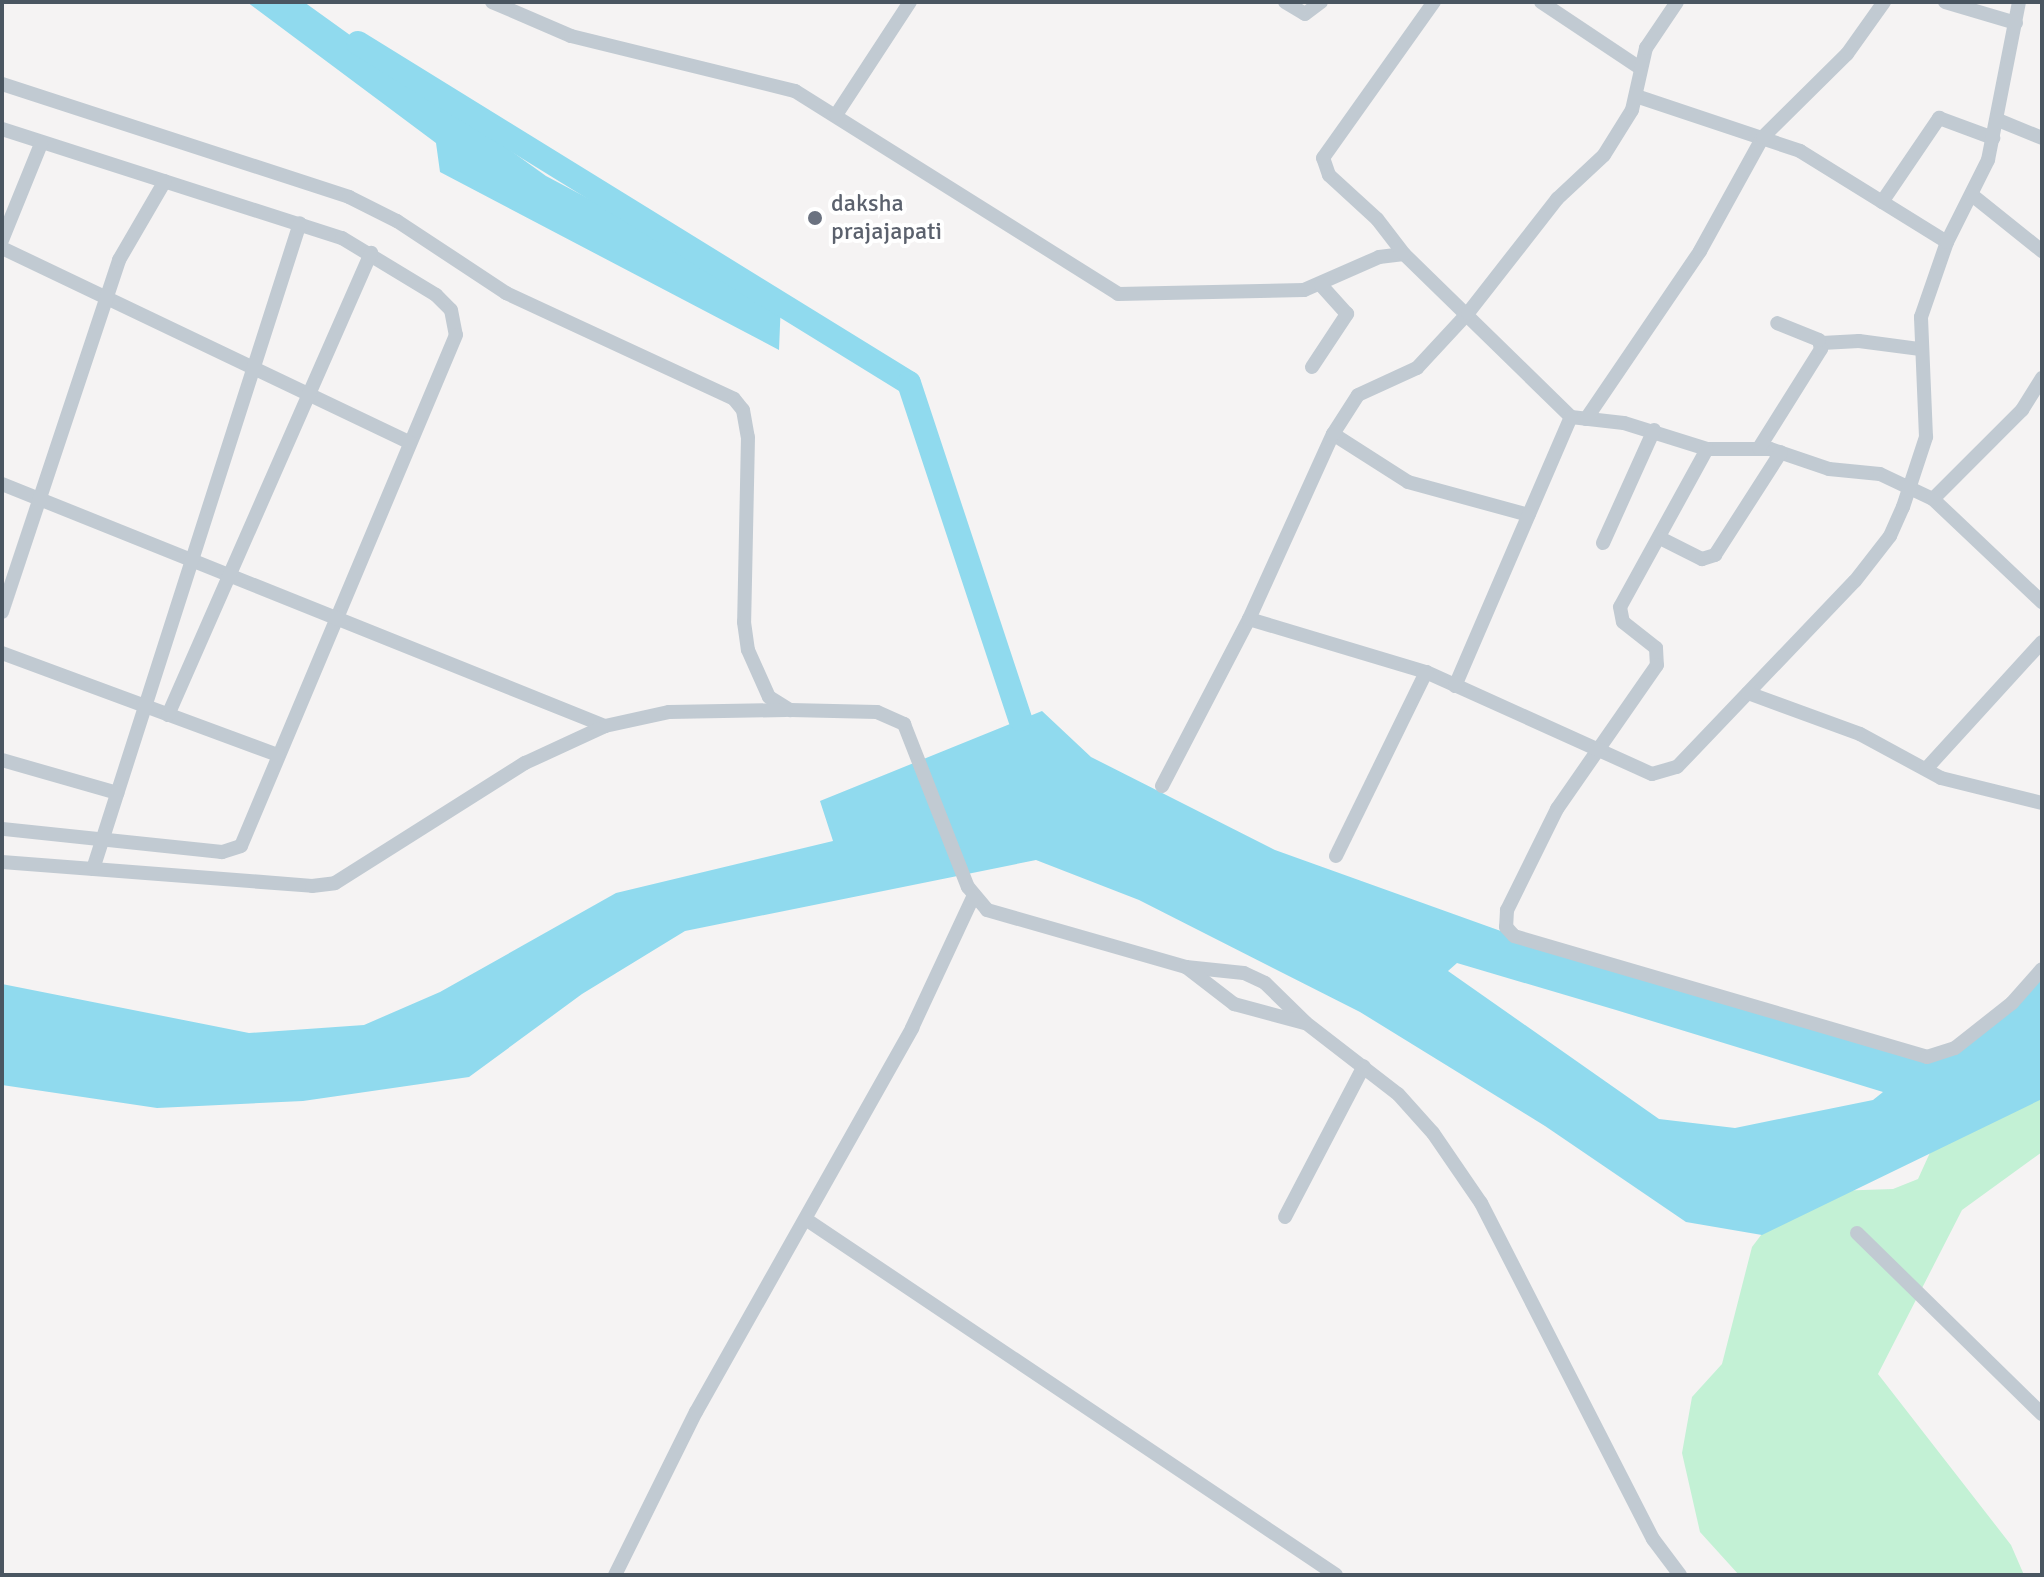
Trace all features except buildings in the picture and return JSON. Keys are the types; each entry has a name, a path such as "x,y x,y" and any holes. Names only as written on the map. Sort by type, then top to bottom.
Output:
{"street":[{"path":"492,2 571,36 775,83 836,115 1118,294 1284,291 1321,285 1379,257 1404,254"},
{"path":"836,115 910,2"},
{"path":"1285,2 1305,14 1321,2"},
{"path":"1541,2 1640,68"},
{"path":"1162,786 1249,619 1333,434 1363,390 1410,374 1468,313 1557,199 1622,133 1636,96 1646,48 1677,2"},
{"path":"1455,686 1529,515 1579,418 1700,251 1763,137 1847,54 1884,2"},
{"path":"1945,2 2016,23"},
{"path":"1249,619 1426,672 1593,751 1652,774 1665,773 1748,693 1875,558 1911,488 1926,437 1921,317 1947,242 1972,195 1993,138 2019,2"},
{"path":"1427,5 1323,158 1329,175 1377,219 1404,254 1579,418 1654,430 1707,449 1759,448 1781,452 1829,469 1880,474 1933,499 2042,602"},
{"path":"2,84 349,197 397,221 506,293 734,399 743,410 748,437 748,650 769,697 790,710"},
{"path":"1636,96 1800,151 1947,242"},
{"path":"1882,202 1939,118 1993,138"},
{"path":"1998,120 2042,138"},
{"path":"2,129 41,144 300,223 371,253 436,295 456,324 450,351 333,619 245,838 233,852 2,829"},
{"path":"2,240 41,144"},
{"path":"2,612 106,296 127,241 165,181"},
{"path":"1972,195 2042,251"},
{"path":"93,869 189,560 300,223"},
{"path":"2,248 410,443"},
{"path":"168,715 371,253"},
{"path":"1312,367 1347,314 1321,285"},
{"path":"1777,323 1822,343 1859,341 1920,349"},
{"path":"1759,448 1822,343"},
{"path":"1933,499 2022,410 2042,378"},
{"path":"1603,543 1654,430"},
{"path":"1333,434 1408,482 1529,515"},
{"path":"1707,449 1620,614 1656,648 1659,659 1593,751 1507,910 1506,927 1514,936 1927,1057 1965,1040 2012,1003 2042,969"},
{"path":"1662,539 1702,559 1715,555 1781,452"},
{"path":"2,484 605,726"},
{"path":"1926,769 2042,642"},
{"path":"2,653 278,755"},
{"path":"1336,856 1426,672"},
{"path":"1748,693 1860,734 1959,784 2042,803"},
{"path":"2,862 335,883 503,776 605,726 669,712 790,710 892,715 904,724 917,750 971,892 1002,917 1186,967 1255,978 1281,995 1306,1023 1364,1066 1433,1133 1481,1203 1653,1539 1680,1575"},
{"path":"2,760 117,793"},
{"path":"615,1575 696,1412 807,1220 912,1028 971,892"},
{"path":"1186,967 1234,1004 1306,1023"},
{"path":"1285,1217 1364,1066"},
{"path":"807,1220 1336,1575"},
{"path":"1857,1233 2039,1404"}],"green space":[{"path":"2042,1080 2042,1152 1962,1210 1878,1374 2011,1545 2024,1575 1739,1575 1700,1532 1682,1453 1692,1397 1722,1364 1752,1247 1777,1214 1833,1191 1893,1189 1918,1179 1938,1135"}],"water":[{"path":"247,2 304,2 546,176 781,301 779,350 440,172 436,143"},
{"path":"1042,711 1091,757 1275,850 1498,930 1927,1062 2014,1000 2042,969 2042,1099 1762,1235 1686,1222 1545,1126 1360,1012 1139,900 1036,860 685,931 582,994 469,1077 303,1101 157,1108 2,1085 2,984 249,1033 364,1025 440,992 616,893 833,841 820,801","holes":["1457,963 1883,1092 1873,1100 1735,1128 1659,1119 1448,971"]}],"waterway":[{"path":"358,43 909,383 1020,719"}],"place":[{"name":"daksha prajajapati","path":"815,218"}]}
